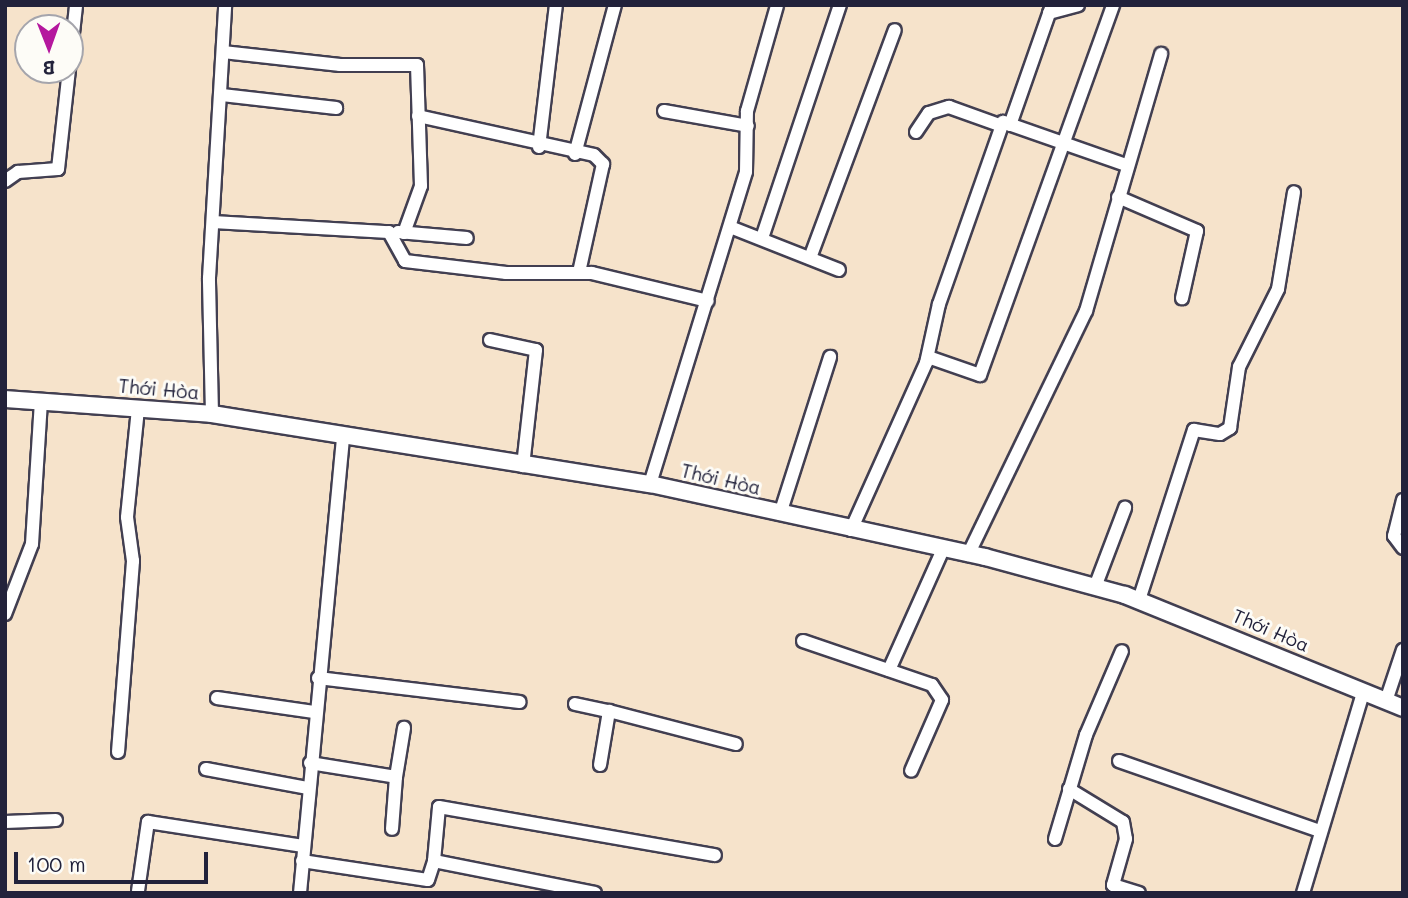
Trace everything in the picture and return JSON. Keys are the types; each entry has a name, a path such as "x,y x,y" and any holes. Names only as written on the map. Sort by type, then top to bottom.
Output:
{"street":[{"path":"5,181 18,172 58,169 76,5"},
{"path":"212,414 213,222 226,5"},
{"path":"539,148 556,5"},
{"path":"575,154 615,5"},
{"path":"762,238 840,5"},
{"path":"851,530 928,357 939,304 1050,9 1078,5"},
{"path":"928,357 980,375 1067,144 1113,5"},
{"path":"650,484 746,172 748,126 777,6"},
{"path":"810,258 895,30"},
{"path":"223,52 340,65 417,65 421,186 404,233"},
{"path":"968,555 1086,312 1126,164 1161,54"},
{"path":"222,95 336,108"},
{"path":"916,132 929,113 949,107 1126,164"},
{"path":"664,111 748,126"},
{"path":"418,116 539,148 594,155 603,164 579,272"},
{"path":"1139,600 1194,430 1220,434 1230,428 1239,367 1278,289 1294,192"},
{"path":"1118,197 1197,232 1182,298"},
{"path":"213,222 467,238"},
{"path":"730,227 839,270"},
{"path":"389,232 405,261 506,273 579,272 708,302"},
{"path":"490,340 530,345 537,354 523,466"},
{"path":"780,514 830,357"},
{"name":"Thới Hòa","path":"5,399 212,414 523,466 650,484 968,555 1139,600 1403,708"},
{"path":"5,614 32,544 41,401"},
{"path":"118,752 133,561 127,517 138,408"},
{"path":"300,893 314,712 343,436"},
{"path":"1403,500 1394,536 1403,548"},
{"path":"1095,587 1125,508"},
{"path":"889,670 943,550"},
{"path":"803,641 932,685 942,700 911,771"},
{"path":"1386,701 1403,650"},
{"path":"1055,839 1069,789 1122,652"},
{"path":"318,678 520,702"},
{"path":"1303,893 1363,693"},
{"path":"217,698 314,712"},
{"path":"575,704 736,744"},
{"path":"600,765 609,711"},
{"path":"393,829 396,777 404,728"},
{"path":"1119,761 1320,831"},
{"path":"310,764 396,777"},
{"path":"206,769 307,788"},
{"path":"1069,789 1123,822 1126,839 1112,883 1139,893"},
{"path":"302,862 428,880 434,861 439,807 715,855"},
{"path":"5,822 55,820"},
{"path":"138,891 148,822 303,846"},
{"path":"434,861 594,893"},
{"path":"418,893 421,878"}]}
